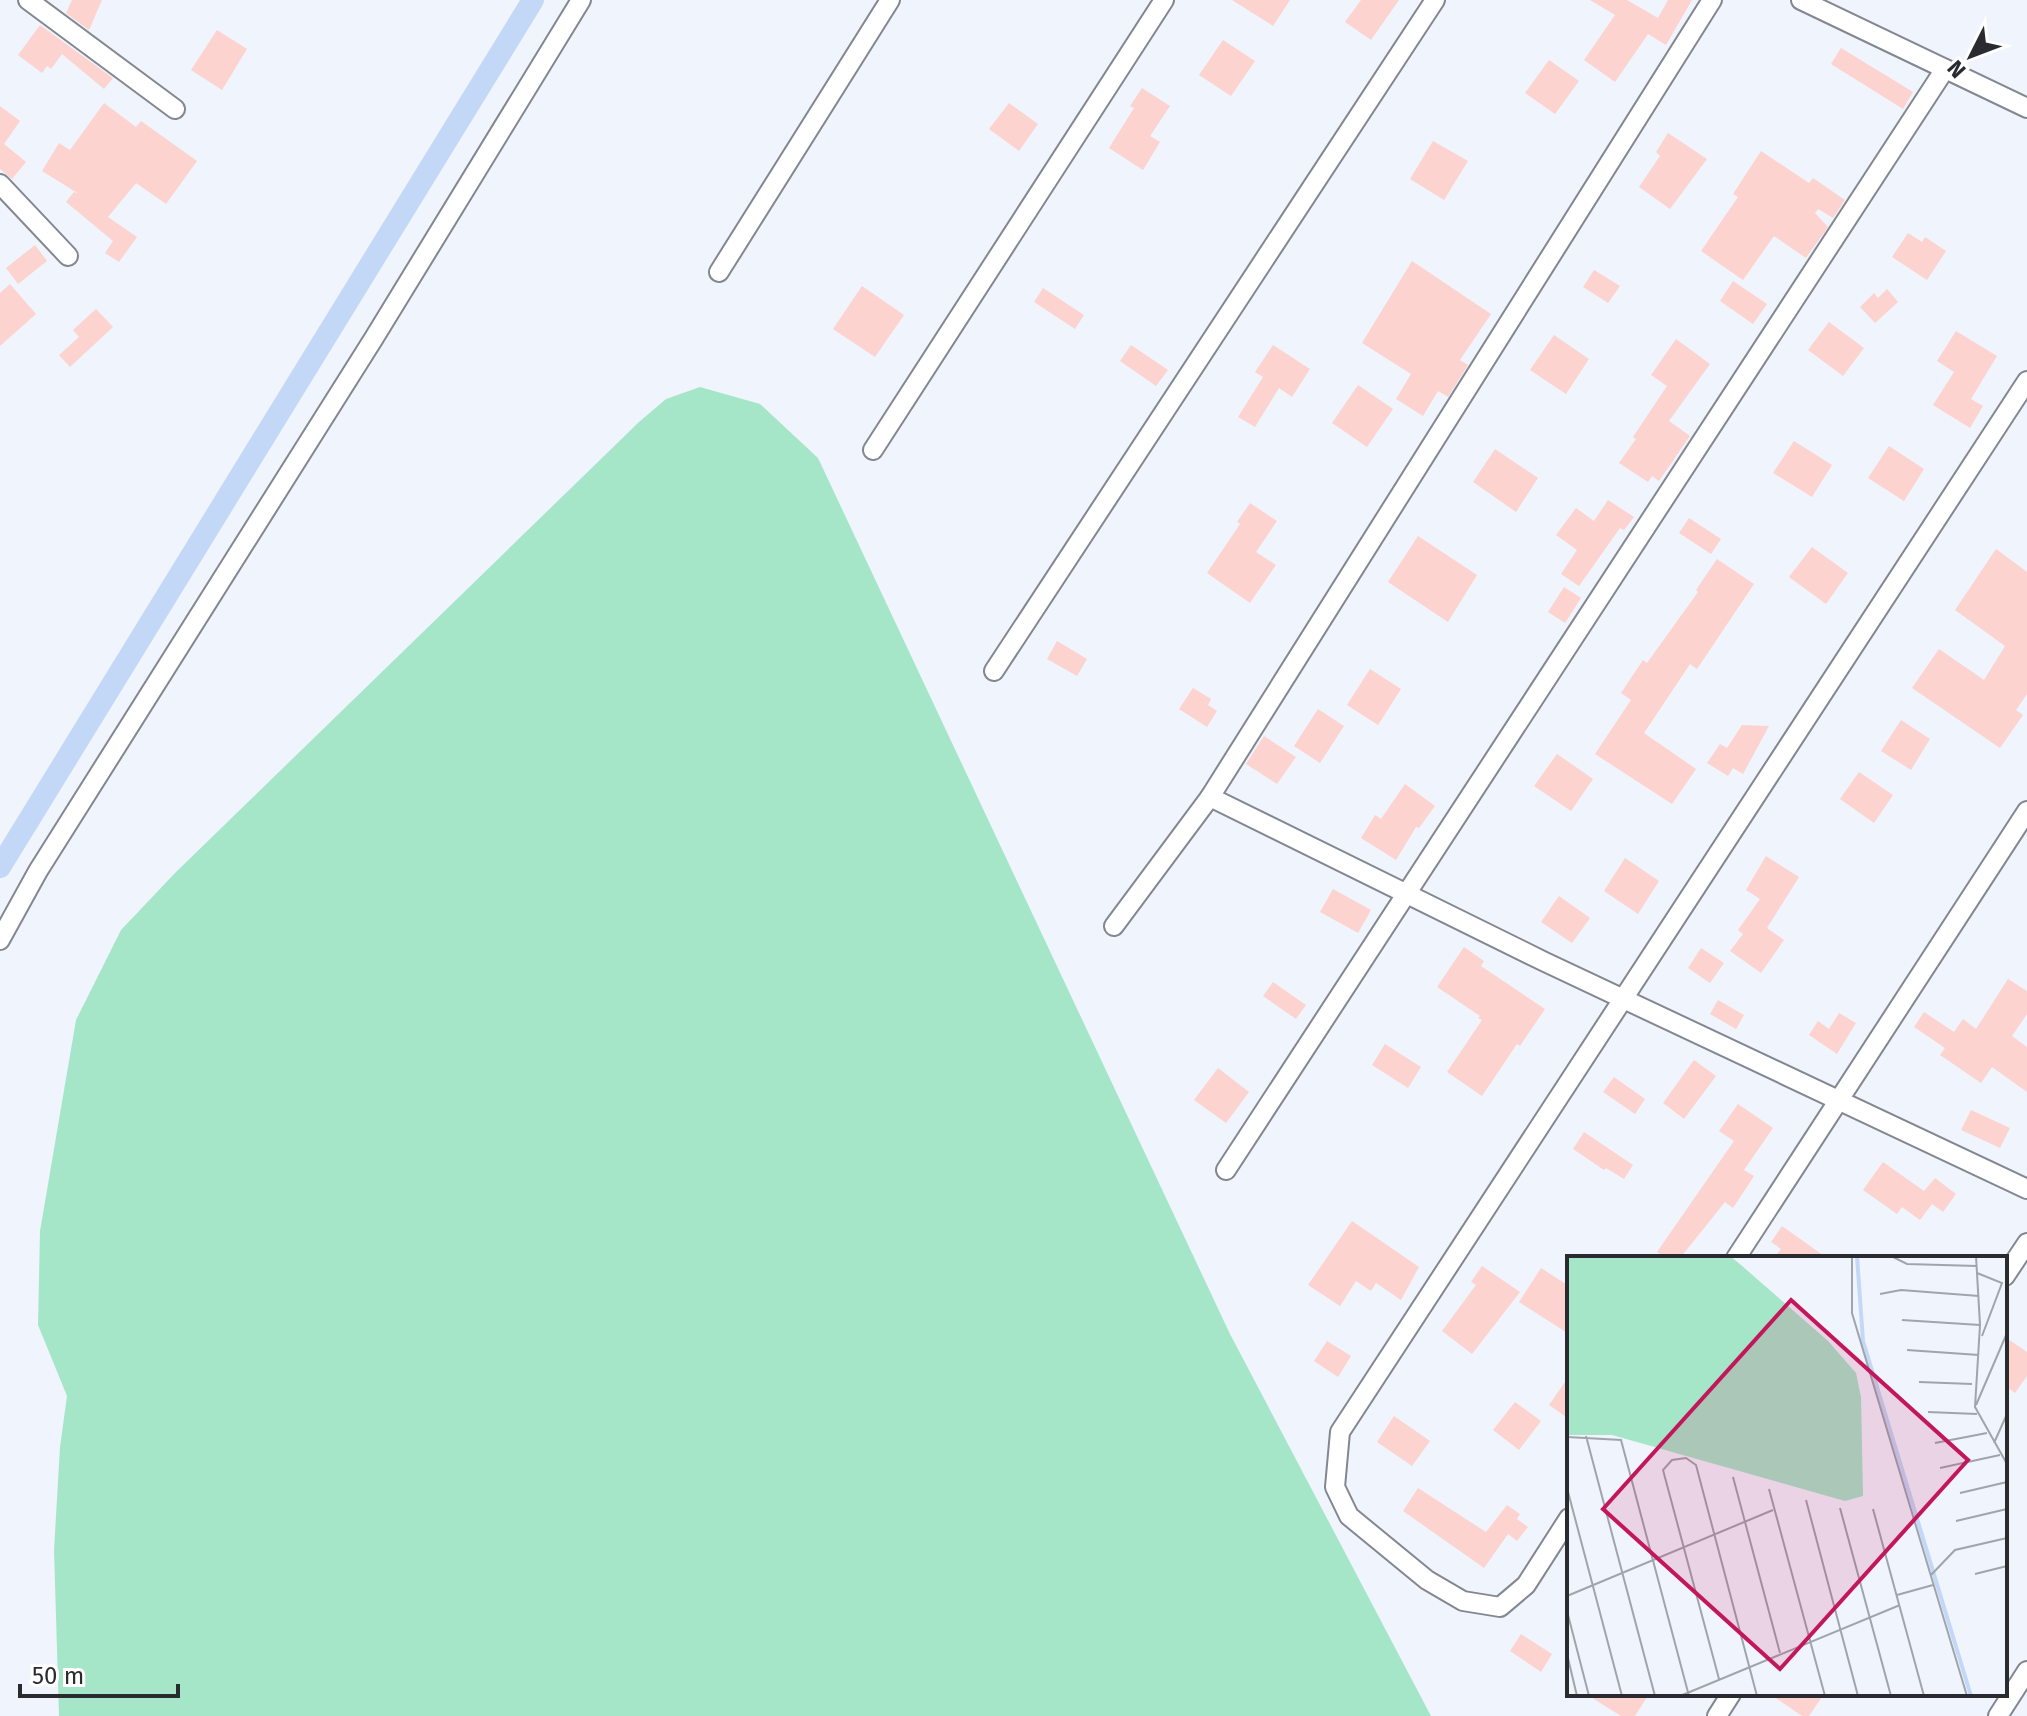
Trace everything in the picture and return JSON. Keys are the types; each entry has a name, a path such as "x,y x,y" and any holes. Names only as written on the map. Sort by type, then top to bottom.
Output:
{"street":[{"path":"28,0 175,109"},
{"path":"0,940 38,871 374,338 581,0"},
{"path":"719,272 890,0"},
{"path":"873,450 1164,0"},
{"path":"994,671 1435,0"},
{"path":"1114,926 1210,797 1712,0"},
{"path":"1801,0 2027,108"},
{"path":"1226,1170 1945,69"},
{"path":"0,184 68,256"},
{"path":"1567,1521 1526,1585 1500,1607 1463,1601 1427,1580 1349,1516 1335,1487 1340,1432 2027,381"},
{"path":"1210,797 1624,999 2027,1189"},
{"path":"1737,1256 2027,811"},
{"path":"2007,1273 2027,1243"},
{"path":"1998,1716 2027,1671"},
{"path":"1717,1716 1730,1696"}],"green space":[{"path":"700,387 760,404 818,458 1230,1334 1431,1716 59,1716 54,1550 60,1447 67,1396 38,1325 40,1231 76,1020 121,930 175,873 639,422 666,399"}],"building":[{"path":"72,0 102,0 89,30 66,13"},
{"path":"1232,0 1290,0 1273,26"},
{"path":"1361,0 1399,0 1371,40 1345,22"},
{"path":"1590,0 1627,0 1658,18 1668,0 1692,0 1666,45 1648,34 1615,82 1584,60 1615,15"},
{"path":"40,25 113,78 104,89 62,54 51,69 47,66 42,73 18,55"},
{"path":"217,30 247,49 222,90 191,70"},
{"path":"1223,40 1255,61 1231,96 1199,75"},
{"path":"1841,48 1913,92 1903,109 1831,64"},
{"path":"1549,60 1579,81 1555,114 1525,93"},
{"path":"1142,88 1170,106 1150,136 1160,142 1143,170 1109,148 1134,108 1130,106"},
{"path":"104,103 136,127 141,121 197,161 166,204 136,183 108,217 137,237 119,262 105,253 113,241 66,202 74,192 79,194 42,171 59,143 70,150"},
{"path":"1009,103 1038,124 1019,151 989,129"},
{"path":"0,106 20,121 4,144 26,162 12,179 0,169"},
{"path":"1668,133 1707,159 1670,209 1639,187 1660,156 1656,152"},
{"path":"1433,141 1468,161 1444,200 1410,179"},
{"path":"1761,151 1809,183 1813,178 1845,200 1833,218 1818,209 1815,213 1828,227 1806,258 1774,236 1743,280 1701,251 1738,197 1733,194"},
{"path":"1908,233 1922,242 1925,237 1946,251 1927,280 1892,257"},
{"path":"35,245 47,261 18,284 6,268"},
{"path":"1412,261 1491,314 1460,360 1468,365 1448,397 1438,391 1423,416 1396,399 1411,374 1362,343"},
{"path":"1594,270 1620,286 1608,303 1583,287"},
{"path":"1733,281 1767,304 1753,324 1720,301"},
{"path":"10,284 36,314 0,346 0,293"},
{"path":"862,286 904,315 875,357 833,329"},
{"path":"1043,288 1084,315 1075,329 1034,302"},
{"path":"1887,289 1898,302 1875,323 1860,307 1874,293 1878,298"},
{"path":"96,309 113,327 70,367 59,355 79,337 73,330"},
{"path":"1829,322 1864,348 1843,376 1808,350"},
{"path":"1956,331 1997,356 1971,399 1983,406 1970,428 1933,405 1954,372 1937,361"},
{"path":"1554,335 1589,359 1566,394 1530,370"},
{"path":"1676,339 1710,364 1669,421 1690,436 1659,481 1652,476 1648,482 1619,463 1667,386 1651,375"},
{"path":"1131,345 1168,370 1156,386 1120,361"},
{"path":"1273,345 1310,369 1292,397 1279,388 1255,427 1238,417 1263,377 1255,372"},
{"path":"1358,385 1393,409 1367,447 1332,423"},
{"path":"1794,441 1832,465 1812,497 1773,473"},
{"path":"1889,446 1924,469 1904,501 1868,478"},
{"path":"1495,449 1538,478 1516,512 1473,482"},
{"path":"1608,500 1634,517 1624,530 1620,528 1579,586 1561,574 1577,550 1556,535 1576,508 1594,521"},
{"path":"1250,503 1277,521 1256,552 1276,565 1250,603 1207,573 1240,524 1237,522"},
{"path":"1689,518 1721,539 1711,554 1679,533"},
{"path":"1418,536 1477,575 1448,622 1388,582"},
{"path":"1812,547 1848,573 1826,604 1789,577"},
{"path":"1996,549 2027,572 2027,694 2016,710 2023,715 2000,748 1912,688 1939,649 1984,680 2005,646 1955,610"},
{"path":"1717,559 1754,584 1697,669 1690,664 1644,733 1696,769 1672,804 1595,754 1631,700 1621,693 1643,660 1647,663 1698,592 1696,590"},
{"path":"1564,587 1581,598 1565,623 1548,612"},
{"path":"1057,641 1087,659 1077,676 1047,659"},
{"path":"1370,669 1401,689 1378,725 1347,705"},
{"path":"1193,688 1211,699 1208,705 1217,711 1207,727 1179,709"},
{"path":"1318,709 1344,726 1320,763 1294,746"},
{"path":"1901,720 1930,739 1911,770 1881,751"},
{"path":"1742,725 1769,726 1743,774 1733,768 1728,776 1707,763 1720,744 1727,748"},
{"path":"1264,736 1296,757 1277,784 1246,764"},
{"path":"1557,754 1593,779 1571,811 1534,786"},
{"path":"1859,772 1893,795 1874,823 1840,799"},
{"path":"1405,784 1435,806 1419,828 1416,827 1396,860 1361,838 1375,815 1381,819"},
{"path":"1766,856 1799,877 1767,928 1784,940 1761,973 1730,951 1743,934 1738,930 1760,899 1746,890"},
{"path":"1625,858 1659,881 1638,914 1604,891"},
{"path":"1333,889 1371,910 1358,933 1320,912"},
{"path":"1559,896 1590,918 1572,943 1541,922"},
{"path":"1464,947 1484,961 1481,966 1545,1009 1482,1096 1447,1072 1482,1020 1437,987"},
{"path":"1701,948 1724,963 1710,983 1688,968"},
{"path":"2008,979 2027,991 2027,1014 2012,1036 2027,1047 2027,1092 1992,1067 1981,1083 1940,1055 1945,1048 1914,1027 1924,1012 1954,1032 1963,1019 1976,1029"},
{"path":"1273,982 1306,1005 1296,1019 1263,996"},
{"path":"1718,1000 1744,1015 1736,1029 1710,1014"},
{"path":"1839,1013 1856,1023 1837,1054 1809,1035 1818,1021 1829,1029"},
{"path":"1385,1044 1421,1067 1408,1088 1372,1065"},
{"path":"1694,1060 1716,1076 1684,1119 1663,1103"},
{"path":"1218,1068 1249,1092 1226,1123 1194,1100"},
{"path":"1614,1077 1645,1099 1635,1114 1603,1092"},
{"path":"1738,1104 1773,1128 1744,1170 1754,1176 1733,1208 1725,1202 1682,1256 1663,1256 1657,1252 1734,1141 1719,1131"},
{"path":"1971,1110 2010,1128 2000,1148 1961,1130"},
{"path":"1584,1132 1633,1165 1624,1179 1573,1149"},
{"path":"1883,1162 1924,1191 1935,1178 1956,1194 1943,1212 1932,1204 1920,1220 1902,1207 1897,1214 1863,1190"},
{"path":"1352,1221 1419,1267 1401,1300 1376,1283 1371,1291 1356,1281 1340,1306 1308,1285"},
{"path":"1782,1226 1824,1256 1776,1256 1781,1249 1771,1242"},
{"path":"1482,1266 1520,1292 1472,1354 1442,1331 1476,1285 1471,1282"},
{"path":"1541,1268 1567,1285 1567,1333 1519,1302"},
{"path":"2007,1338 2027,1352 2027,1376 2015,1393 2007,1387"},
{"path":"1327,1341 1351,1356 1338,1377 1314,1361"},
{"path":"1567,1379 1567,1418 1549,1405"},
{"path":"1515,1402 1541,1421 1519,1450 1493,1430"},
{"path":"1394,1416 1430,1441 1412,1466 1377,1442"},
{"path":"1418,1488 1486,1532 1507,1505 1520,1514 1517,1519 1528,1527 1517,1541 1508,1534 1484,1568 1403,1511"},
{"path":"1521,1634 1552,1654 1541,1672 1510,1651"},
{"path":"1589,1696 1648,1696 1635,1716 1621,1716"},
{"path":"1773,1696 1823,1696 1809,1716 1802,1716"}],"waterway":[{"path":"0,867 533,0"}]}
